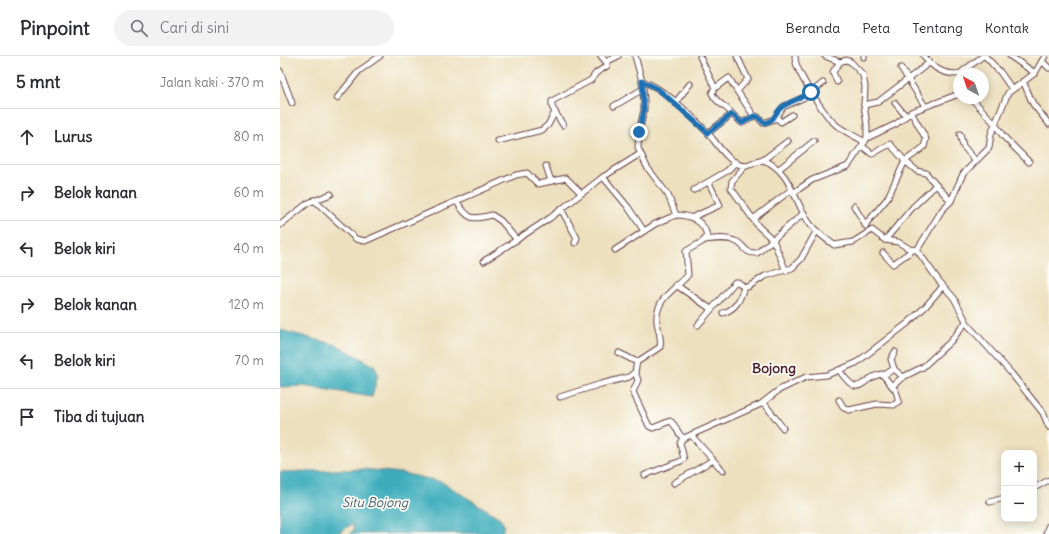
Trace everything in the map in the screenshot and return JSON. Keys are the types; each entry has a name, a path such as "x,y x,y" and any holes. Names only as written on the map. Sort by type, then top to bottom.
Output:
{"main road":[{"path":"1047,534 1049,527"}],"street":[{"path":"337,98 359,71 380,56"},
{"path":"601,56 605,62 607,62"},
{"path":"563,125 551,105 552,102 591,80 596,73 607,66 607,62 618,56"},
{"path":"635,56 643,89 644,110 638,141 640,154 668,195 676,215"},
{"path":"701,56 715,88"},
{"path":"736,56 748,79 737,91"},
{"path":"795,56 804,82 824,112 837,126 864,142 872,154 890,144 904,161 917,171 926,173 951,201"},
{"path":"825,56 840,62"},
{"path":"924,56 929,63 944,73 953,74"},
{"path":"967,68 984,56 1000,72 1012,89"},
{"path":"1010,56 1035,73"},
{"path":"883,253 893,264 915,250 942,210 951,201 963,174 989,148 991,134 1006,97 1012,89 1035,73 1045,56"},
{"path":"753,218 812,180 848,166 864,142 867,124 864,105 866,87 863,75 847,58 840,62 834,72 837,82"},
{"path":"1042,61 1049,68"},
{"path":"864,105 878,102 929,63"},
{"path":"901,68 925,106"},
{"path":"280,71 292,103"},
{"path":"754,116 742,123 726,107 719,104 712,93 715,88 729,78 754,116 758,117 764,123 776,118 783,107 811,92 823,83"},
{"path":"642,81 658,89 676,103 708,133 719,148 736,162 745,166"},
{"path":"1023,81 1034,104 1049,124"},
{"path":"676,103 690,84"},
{"path":"614,106 643,89"},
{"path":"864,142 896,124 911,112 953,96"},
{"path":"895,103 906,116"},
{"path":"977,104 995,124 1003,136 1029,162"},
{"path":"498,141 542,130 548,125 555,112"},
{"path":"865,225 887,199 904,161 924,147 926,139 911,112"},
{"path":"708,133 732,114"},
{"path":"776,118 781,122 792,115"},
{"path":"960,134 963,146 976,161"},
{"path":"786,271 773,240 753,218 730,185 745,166 763,160 788,141"},
{"path":"779,169 814,141"},
{"path":"484,261 562,209 580,193 603,177 640,154"},
{"path":"763,160 779,169 785,176 792,192 816,232 834,245 842,245 853,242 868,231 874,231 885,240 898,242 915,250 954,298 966,322 1043,412 1049,427"},
{"path":"694,190 709,183 727,171 736,162"},
{"path":"546,166 551,181"},
{"path":"314,200 356,239 365,241 516,175 527,173 538,184 569,179 580,193"},
{"path":"603,177 628,207 644,231"},
{"path":"615,250 655,224 676,215 693,217 720,205 709,183"},
{"path":"885,240 913,206 936,185"},
{"path":"280,225 314,200 331,194"},
{"path":"456,202 466,216 473,219 492,215 501,221 517,240"},
{"path":"854,206 868,231"},
{"path":"562,209 577,238 575,244"},
{"path":"683,438 670,421 653,428 649,426 633,392 638,380 635,372 637,362 660,347 658,310 667,293 688,275 686,251 705,240 720,238 734,240 747,252 756,253 804,213"},
{"path":"693,217 700,223 706,232 705,240"},
{"path":"744,287 748,287 765,276 792,268 801,259 816,232"},
{"path":"698,325 735,282 738,282 744,287"},
{"path":"676,285 711,309"},
{"path":"645,475 681,462 684,459 680,443 683,438 764,403 779,390 806,377 827,375 856,363 894,335 926,306 943,286"},
{"path":"723,313 732,310 736,306 744,287"},
{"path":"892,386 903,377 923,367 952,341 966,322"},
{"path":"895,352 891,359 894,369 903,377"},
{"path":"619,353 637,362"},
{"path":"839,370 847,382 853,386 858,386 894,369"},
{"path":"560,397 601,384 630,377 635,372"},
{"path":"839,400 844,408 849,410 877,404 894,405 900,401 899,396 884,375"},
{"path":"764,403 783,428"},
{"path":"692,435 723,471"},
{"path":"674,483 713,460"},
{"path":"1037,486 1049,480"},
{"path":"990,502 1001,499"}],"water":[{"path":"280,330 337,345 375,366 378,374 372,397 303,386 280,387"},
{"name":"Situ Bojong","path":"364,469 402,473 442,482 500,518 504,525 502,533 350,534 354,529 352,524 337,534 280,534 280,472"}],"district":[{"name":"Bojong","path":"774,368"}],"route":[{"path":"639,132 644,110 642,81 658,89 676,103 708,133 732,114 742,123 756,116 764,123 767,123 775,119 779,110 783,107 811,92"}]}
